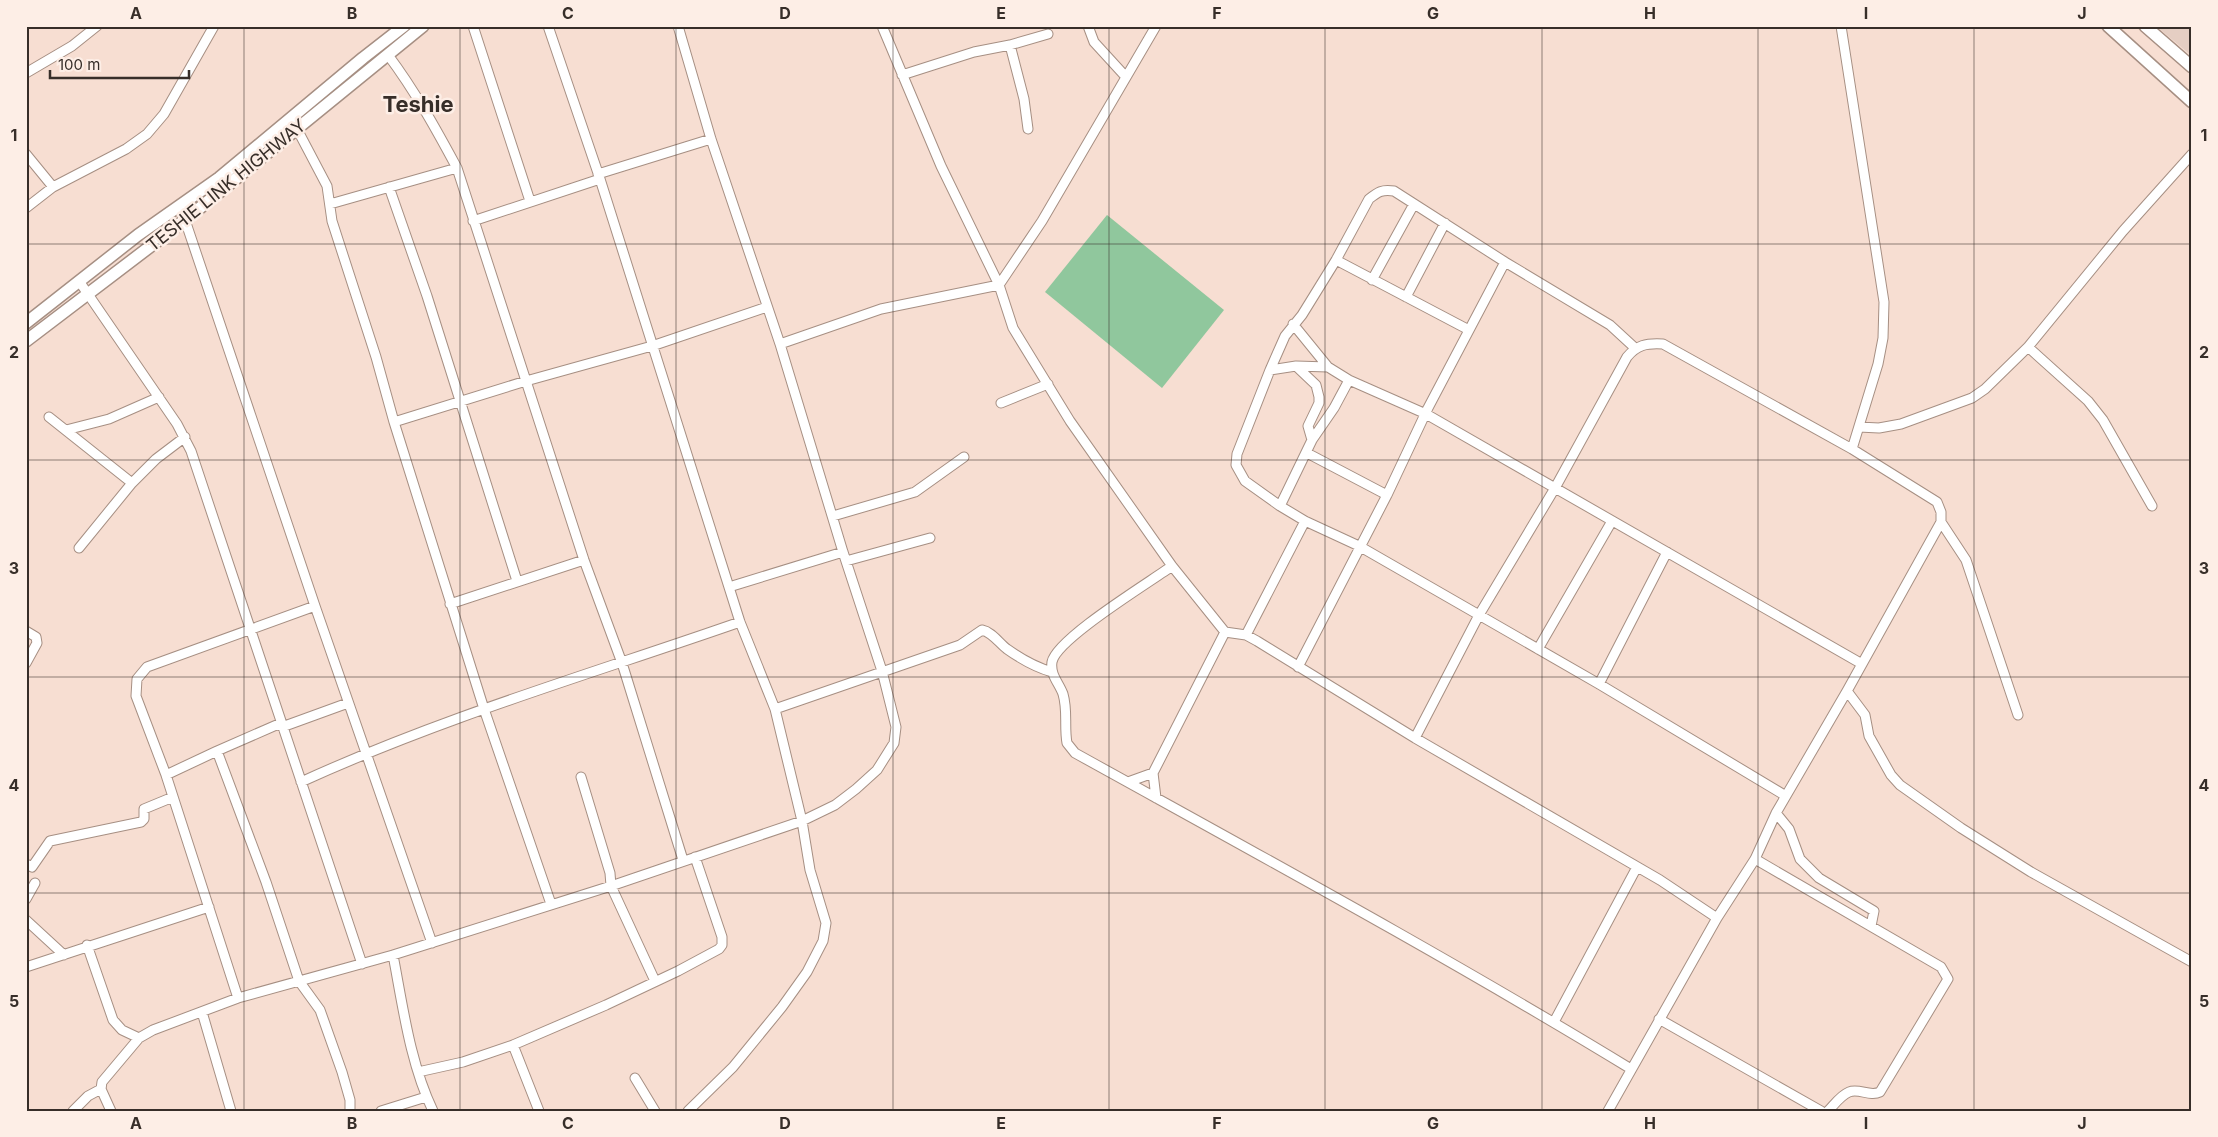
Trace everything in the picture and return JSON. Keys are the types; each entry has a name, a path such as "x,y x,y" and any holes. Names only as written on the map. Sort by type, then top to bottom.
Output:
{"main road":[{"name":"TESHIE LINK HIGHWAY","path":"26,323 138,235 220,178 404,26"},
{"name":"TESHIE LINK HIGHWAY","path":"26,340 185,220 423,26"},
{"path":"2108,26 2192,102"},
{"path":"2144,26 2192,67"}],"street":[{"path":"26,73 72,46 97,26"},
{"path":"26,208 53,187 126,150 147,134 164,114 214,26"},
{"path":"474,26 530,201"},
{"path":"548,26 599,177 740,622 775,709 802,821 810,870 826,923 823,941 807,972 763,1031 733,1067 688,1111"},
{"path":"111,1111 100,1089 102,1082 139,1038 238,998 432,943 611,886 802,821 835,805 856,789 877,770 894,743 896,727 882,671 780,344 711,139 678,26"},
{"path":"882,26 941,166 999,285 1014,328 1070,421 1172,566 1225,632 1246,635 1415,738 1668,884 1717,918"},
{"path":"1088,26 1094,42 1126,77"},
{"path":"780,344 881,309 999,285 1042,221 1156,26"},
{"path":"1841,26 1884,302 1883,338 1878,364 1852,449"},
{"path":"902,75 974,52 1010,45 1048,34"},
{"path":"1010,45 1024,98 1028,129"},
{"path":"388,55 408,82 430,118 457,168 584,560 622,663 683,860"},
{"path":"297,129 327,186 332,221 376,357 450,604 551,904"},
{"path":"473,221 711,139"},
{"path":"26,154 53,187"},
{"path":"1859,427 1879,428 1901,424 1972,398 1985,389 2028,347 2123,231 2192,154"},
{"path":"330,204 457,168"},
{"path":"388,187 461,400 517,581"},
{"path":"1634,348 1610,325 1504,262 1394,191 1385,190 1378,192 1370,199 1336,260 1302,315 1285,336 1237,454 1236,465 1245,481 1280,506 1305,521 1359,546 1538,648 1786,796"},
{"path":"1372,280 1414,204"},
{"path":"178,207 185,220 348,703 432,943"},
{"path":"1406,297 1445,223"},
{"path":"1336,260 1469,330"},
{"path":"1298,667 1504,262"},
{"path":"79,281 185,437 220,534 281,725 362,964"},
{"path":"394,422 461,400 652,346 767,307"},
{"path":"1293,324 1328,367 1349,380 1426,414 1862,664"},
{"path":"1415,738 1479,615 1554,488 1627,357 1634,348 1647,343 1662,344 1852,449 1937,502 1941,512 1941,522 1847,691 1776,813 1755,859 1717,918 1608,1111"},
{"path":"2028,347 2088,401 2103,420 2152,506"},
{"path":"1270,370 1296,366 1328,367"},
{"path":"1296,366 1316,385 1320,397 1308,426 1312,440"},
{"path":"1280,506 1312,440 1334,408 1349,380"},
{"path":"1001,403 1048,384"},
{"path":"66,430 109,420 158,397"},
{"path":"49,417 132,483"},
{"path":"80,548 132,483 156,458 185,437"},
{"path":"1307,452 1387,495"},
{"path":"833,516 916,492 964,457"},
{"path":"1538,648 1612,520"},
{"path":"1246,635 1305,521"},
{"path":"1941,522 1966,560 2018,715"},
{"path":"729,587 845,556 930,538"},
{"path":"1599,684 1667,552"},
{"path":"450,604 584,560"},
{"path":"1172,566 1079,631 1058,651 1052,661 1052,672 1062,693 1066,711 1067,743 1075,753 1554,1022 1631,1069"},
{"path":"238,998 166,775 136,696 136,679 147,667 251,631 315,606"},
{"path":"301,782 366,753 484,709 740,622"},
{"path":"775,709 960,646 982,630 986,630 999,643 1029,664 1052,672"},
{"path":"26,631 36,637 37,643 26,663"},
{"path":"1156,798 1153,773 1225,632"},
{"path":"1847,691 1866,715 1869,736 1891,775 1900,785 1961,828 2031,872 2192,962"},
{"path":"166,775 217,751 281,725 348,703"},
{"path":"217,751 266,882 298,981 320,1010 342,1072 350,1100 350,1111"},
{"path":"1128,782 1153,773"},
{"path":"581,777 610,873 611,886 655,981"},
{"path":"26,864 32,867 50,841 141,822 144,819 144,809 173,797"},
{"path":"1776,813 1789,829 1800,859 1819,878 1874,911 1871,926"},
{"path":"418,1072 463,1062 513,1046 606,1005 678,971 719,949 722,945 722,937 695,857"},
{"path":"1755,859 1941,967 1948,979 1880,1092 1874,1095 1852,1091 1846,1093 1828,1111"},
{"path":"1554,1022 1637,867"},
{"path":"26,898 35,883"},
{"path":"26,967 209,906"},
{"path":"26,920 64,955"},
{"path":"87,946 113,1020 122,1030 139,1038"},
{"path":"392,955 418,1072 426,1097 433,1111"},
{"path":"202,1012 232,1111"},
{"path":"1659,1019 1820,1111"},
{"path":"513,1046 539,1111"},
{"path":"635,1078 655,1111"},
{"path":"74,1111 88,1096 100,1089"},
{"path":"382,1111 426,1097"}],"shaded area":[{"path":"2156,26 2192,26 2192,56"}],"green space":[{"path":"1107,215 1224,310 1162,388 1045,292"}],"district":[{"name":"Teshie","path":"418,104"}]}
